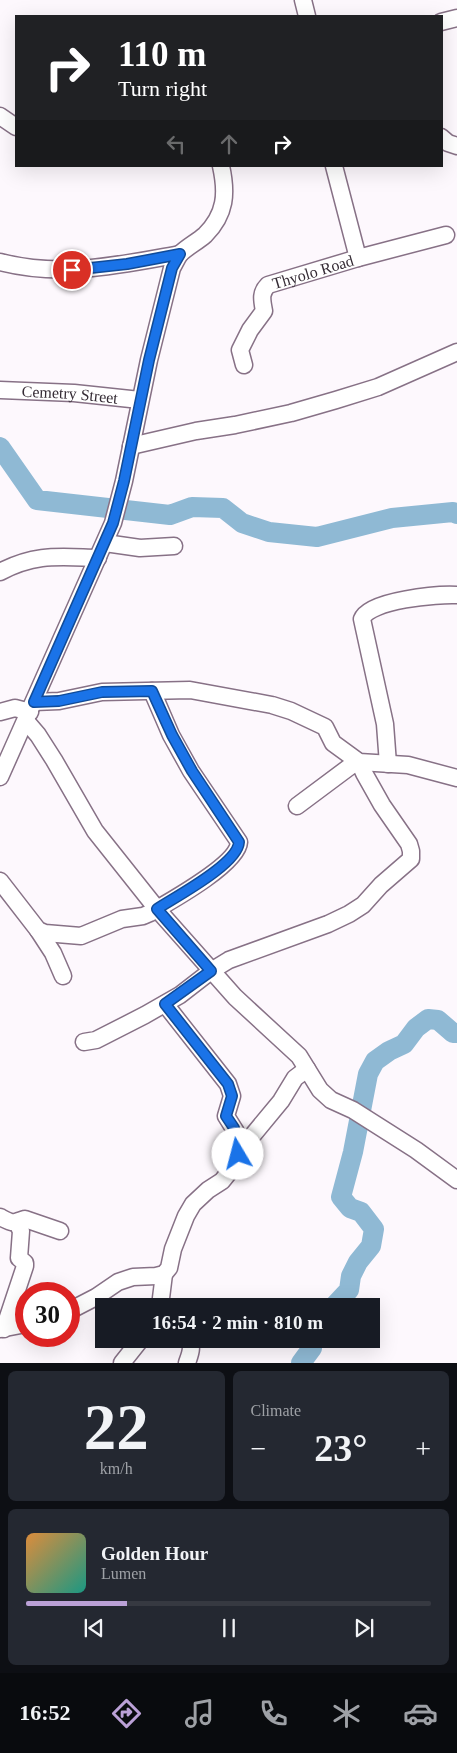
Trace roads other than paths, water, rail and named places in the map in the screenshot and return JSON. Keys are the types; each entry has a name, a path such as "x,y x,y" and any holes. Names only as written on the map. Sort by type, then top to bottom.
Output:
{"street":[{"path":"303,0 307,15"},
{"path":"443,22 457,18"},
{"path":"0,116 15,126"},
{"path":"443,139 457,146"},
{"path":"0,777 113,523 172,268 180,254 204,235 218,218 224,201 225,191 221,167"},
{"path":"334,167 358,258"},
{"name":"Thyolo Road","path":"244,365 240,350 250,330 264,311 261,297 268,285 358,258 446,235"},
{"path":"0,262 34,270 86,269 180,254"},
{"path":"131,446 196,431 244,423 336,400 378,387 457,352"},
{"name":"Cemetry Street","path":"0,390 74,393 140,400"},
{"path":"0,572 25,561 51,556 101,550 174,546"},
{"path":"388,764 385,724 362,619 363,615 373,609 401,600 442,594 457,594"},
{"path":"0,712 15,708 30,712 59,701 102,692 190,690 272,705 291,711 325,727 333,743 359,762 382,805 412,851 410,859 381,885 363,905 349,914 328,924 240,956 211,971 165,1004 96,1040 84,1042"},
{"path":"38,930 45,933 81,936 112,923 143,916 210,876 234,855 239,848 239,842 192,771 172,735 152,691"},
{"path":"30,712 38,735 95,831 157,909 211,971 246,1008 299,1056 320,1090 331,1100 353,1110 416,1150 457,1180"},
{"path":"297,806 356,762 408,765 457,778"},
{"path":"0,881 38,930 53,953 63,976"},
{"path":"165,1004 228,1084 232,1096 226,1116 234,1128 238,1154"},
{"path":"161,1298 164,1274 169,1268 173,1249 186,1216 193,1204 208,1190 222,1182 238,1154 281,1101 295,1078 307,1069"},
{"path":"0,1217 12,1223 25,1219 60,1231"},
{"path":"2,1329 25,1266 25,1263 19,1258 21,1231 17,1223"},
{"path":"80,1305 118,1282 133,1277 164,1274"},
{"path":"2,1329 15,1326"},
{"path":"122,1363 134,1348"},
{"path":"187,1363 191,1348"}],"waterway":[{"path":"0,447 37,500 170,515 192,507 223,508 242,523 269,532 317,537 392,518 453,512 457,514"},
{"path":"342,1298 349,1290 351,1276 358,1262 371,1246 374,1229 361,1212 350,1208 341,1197 353,1152 368,1074 375,1061 389,1051 404,1044 416,1028 428,1019 438,1020 453,1033 457,1033"},
{"path":"301,1363 312,1348"}]}
